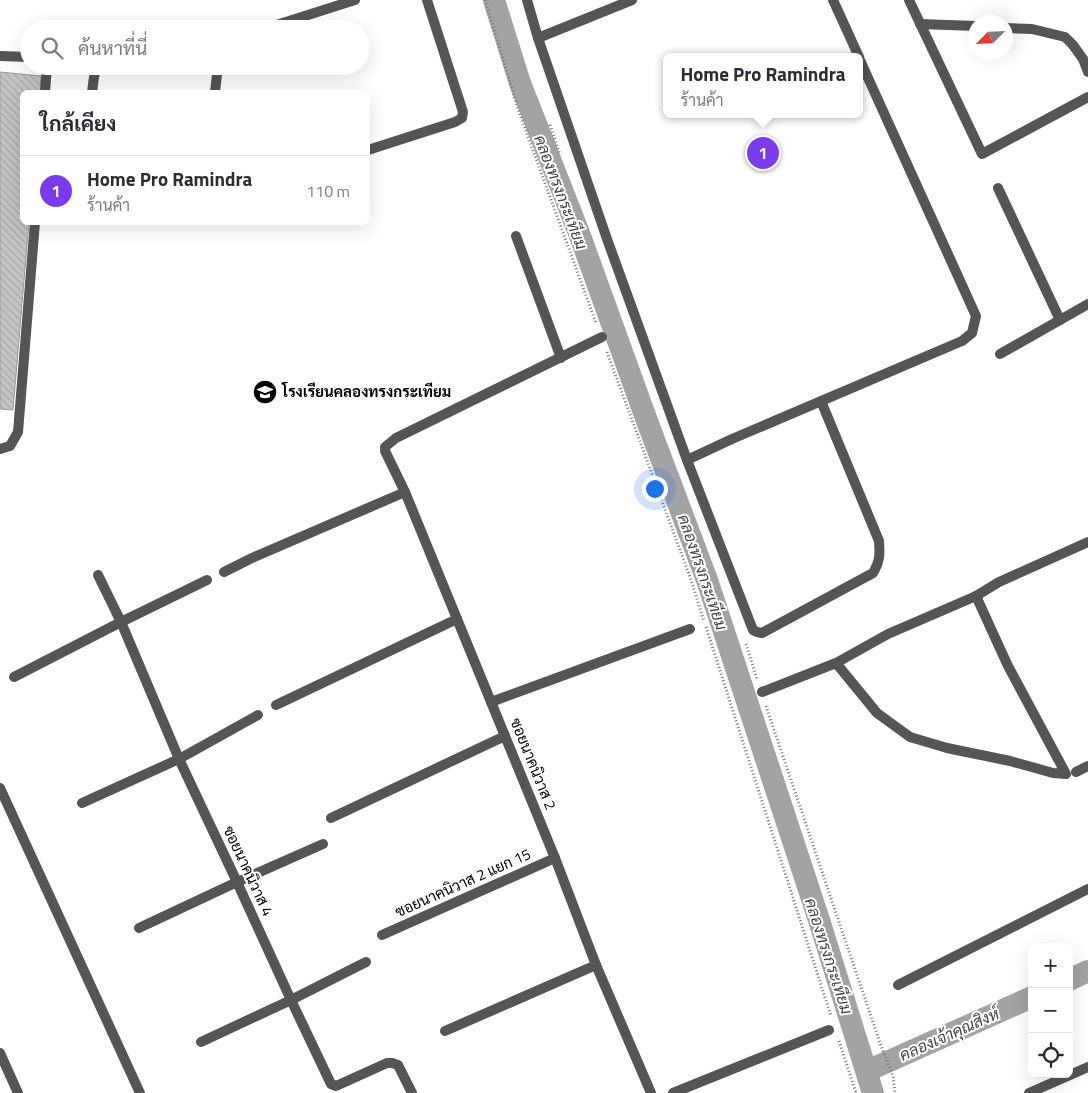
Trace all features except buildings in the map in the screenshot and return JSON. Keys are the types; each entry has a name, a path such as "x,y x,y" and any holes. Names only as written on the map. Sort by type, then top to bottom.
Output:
{"street":[{"path":"293,20 356,0"},
{"path":"370,149 455,122 462,118 463,112 428,0"},
{"path":"528,0 538,38 607,239 687,460 753,630 757,632 762,633 873,573 878,564 880,555 879,541 821,401"},
{"path":"833,0 857,53"},
{"path":"909,0 982,154 1088,97"},
{"path":"538,38 629,1"},
{"path":"920,24 968,26"},
{"path":"1013,28 1032,29 1065,38 1073,45 1083,59 1088,72"},
{"path":"0,56 20,57"},
{"path":"687,460 962,341 972,333 976,316 863,66"},
{"path":"45,90 46,75"},
{"path":"92,90 95,75"},
{"path":"215,90 217,75"},
{"path":"998,188 1060,320"},
{"path":"0,449 10,446 18,432 35,225"},
{"path":"516,236 561,358 602,337"},
{"path":"1000,354 1088,304"},
{"name":"ซอยนาคนิวาส 2","path":"561,358 396,438 385,447 385,451 405,492 555,858 596,965 651,1093"},
{"path":"224,572 405,492"},
{"path":"762,692 836,663 888,634 976,596 999,582 1088,542"},
{"name":"ซอยนาคนิวาส 4","path":"98,575 121,622 179,759 332,1086 336,1086 390,1062 398,1065 412,1093"},
{"path":"14,677 207,580"},
{"path":"836,663 877,714 910,737 947,748 1066,774 1008,666 976,596"},
{"path":"276,705 457,619"},
{"path":"491,702 690,629"},
{"path":"82,803 179,759 258,715"},
{"path":"331,818 505,736"},
{"path":"1076,772 1088,766"},
{"path":"0,788 140,1093"},
{"path":"139,928 323,844"},
{"name":"ซอยนาคนิวาส 2 แยก 15","path":"382,935 555,858"},
{"path":"898,985 1088,889"},
{"path":"201,1042 366,962"},
{"path":"445,1031 596,965"},
{"path":"673,1093 829,1030"},
{"path":"0,1054 18,1093"},
{"path":"1029,1093 1088,1067"}],"path":[{"path":"485,0 518,109 690,577 832,1018"},
{"path":"838,1037 856,1093"},
{"path":"880,1043 893,1076 895,1093"}],"waterway":[{"name":"คลองทรงกระเทียม","path":"494,0 520,83 579,233 707,580 819,920 873,1093"},
{"name":"คลองเจ้าคุณสิงห์","path":"1073,978 1088,971"},
{"name":"คลองเจ้าคุณสิงห์","path":"867,1071 1028,999"}],"place":[{"name":"Home Pro Ramindra","path":"763,153"},
{"name":"โรงเรียนคลองทรงกระเทียม","path":"265,392"}]}
